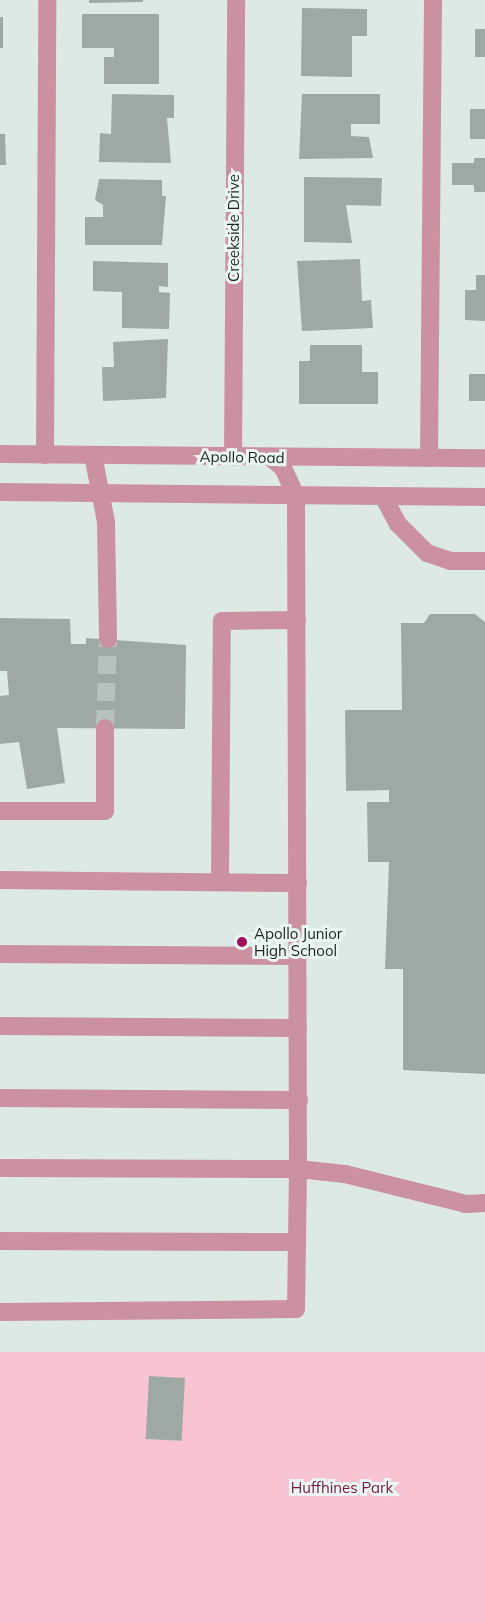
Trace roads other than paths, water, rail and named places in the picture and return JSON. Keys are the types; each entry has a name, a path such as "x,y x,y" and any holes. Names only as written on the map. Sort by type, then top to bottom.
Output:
{"street":[{"path":"45,455 47,0"},
{"name":"Creekside Drive","path":"233,457 236,0"},
{"path":"429,458 433,0"},
{"name":"Apollo Road","path":"0,454 485,458"},
{"path":"93,455 97,494 106,522 108,639"},
{"path":"0,1312 296,1309 298,883 296,496 283,468 270,457"},
{"path":"0,492 485,497"},
{"path":"383,496 398,524 427,554 450,561 485,561"},
{"path":"220,882 222,621 297,620"},
{"path":"0,811 105,811 105,728"},
{"path":"0,880 298,883"},
{"path":"0,954 298,956"},
{"path":"0,1026 298,1028"},
{"path":"0,1098 298,1100"},
{"path":"0,1168 298,1169 345,1174 466,1203 485,1203"},
{"path":"0,1241 297,1242"}],"tunnel":[{"path":"105,728 108,639"}],"place":[{"name":"Apollo Junior High School","path":"242,942"}],"park label":[{"name":"Huffhines Park","path":"342,1488"}]}
